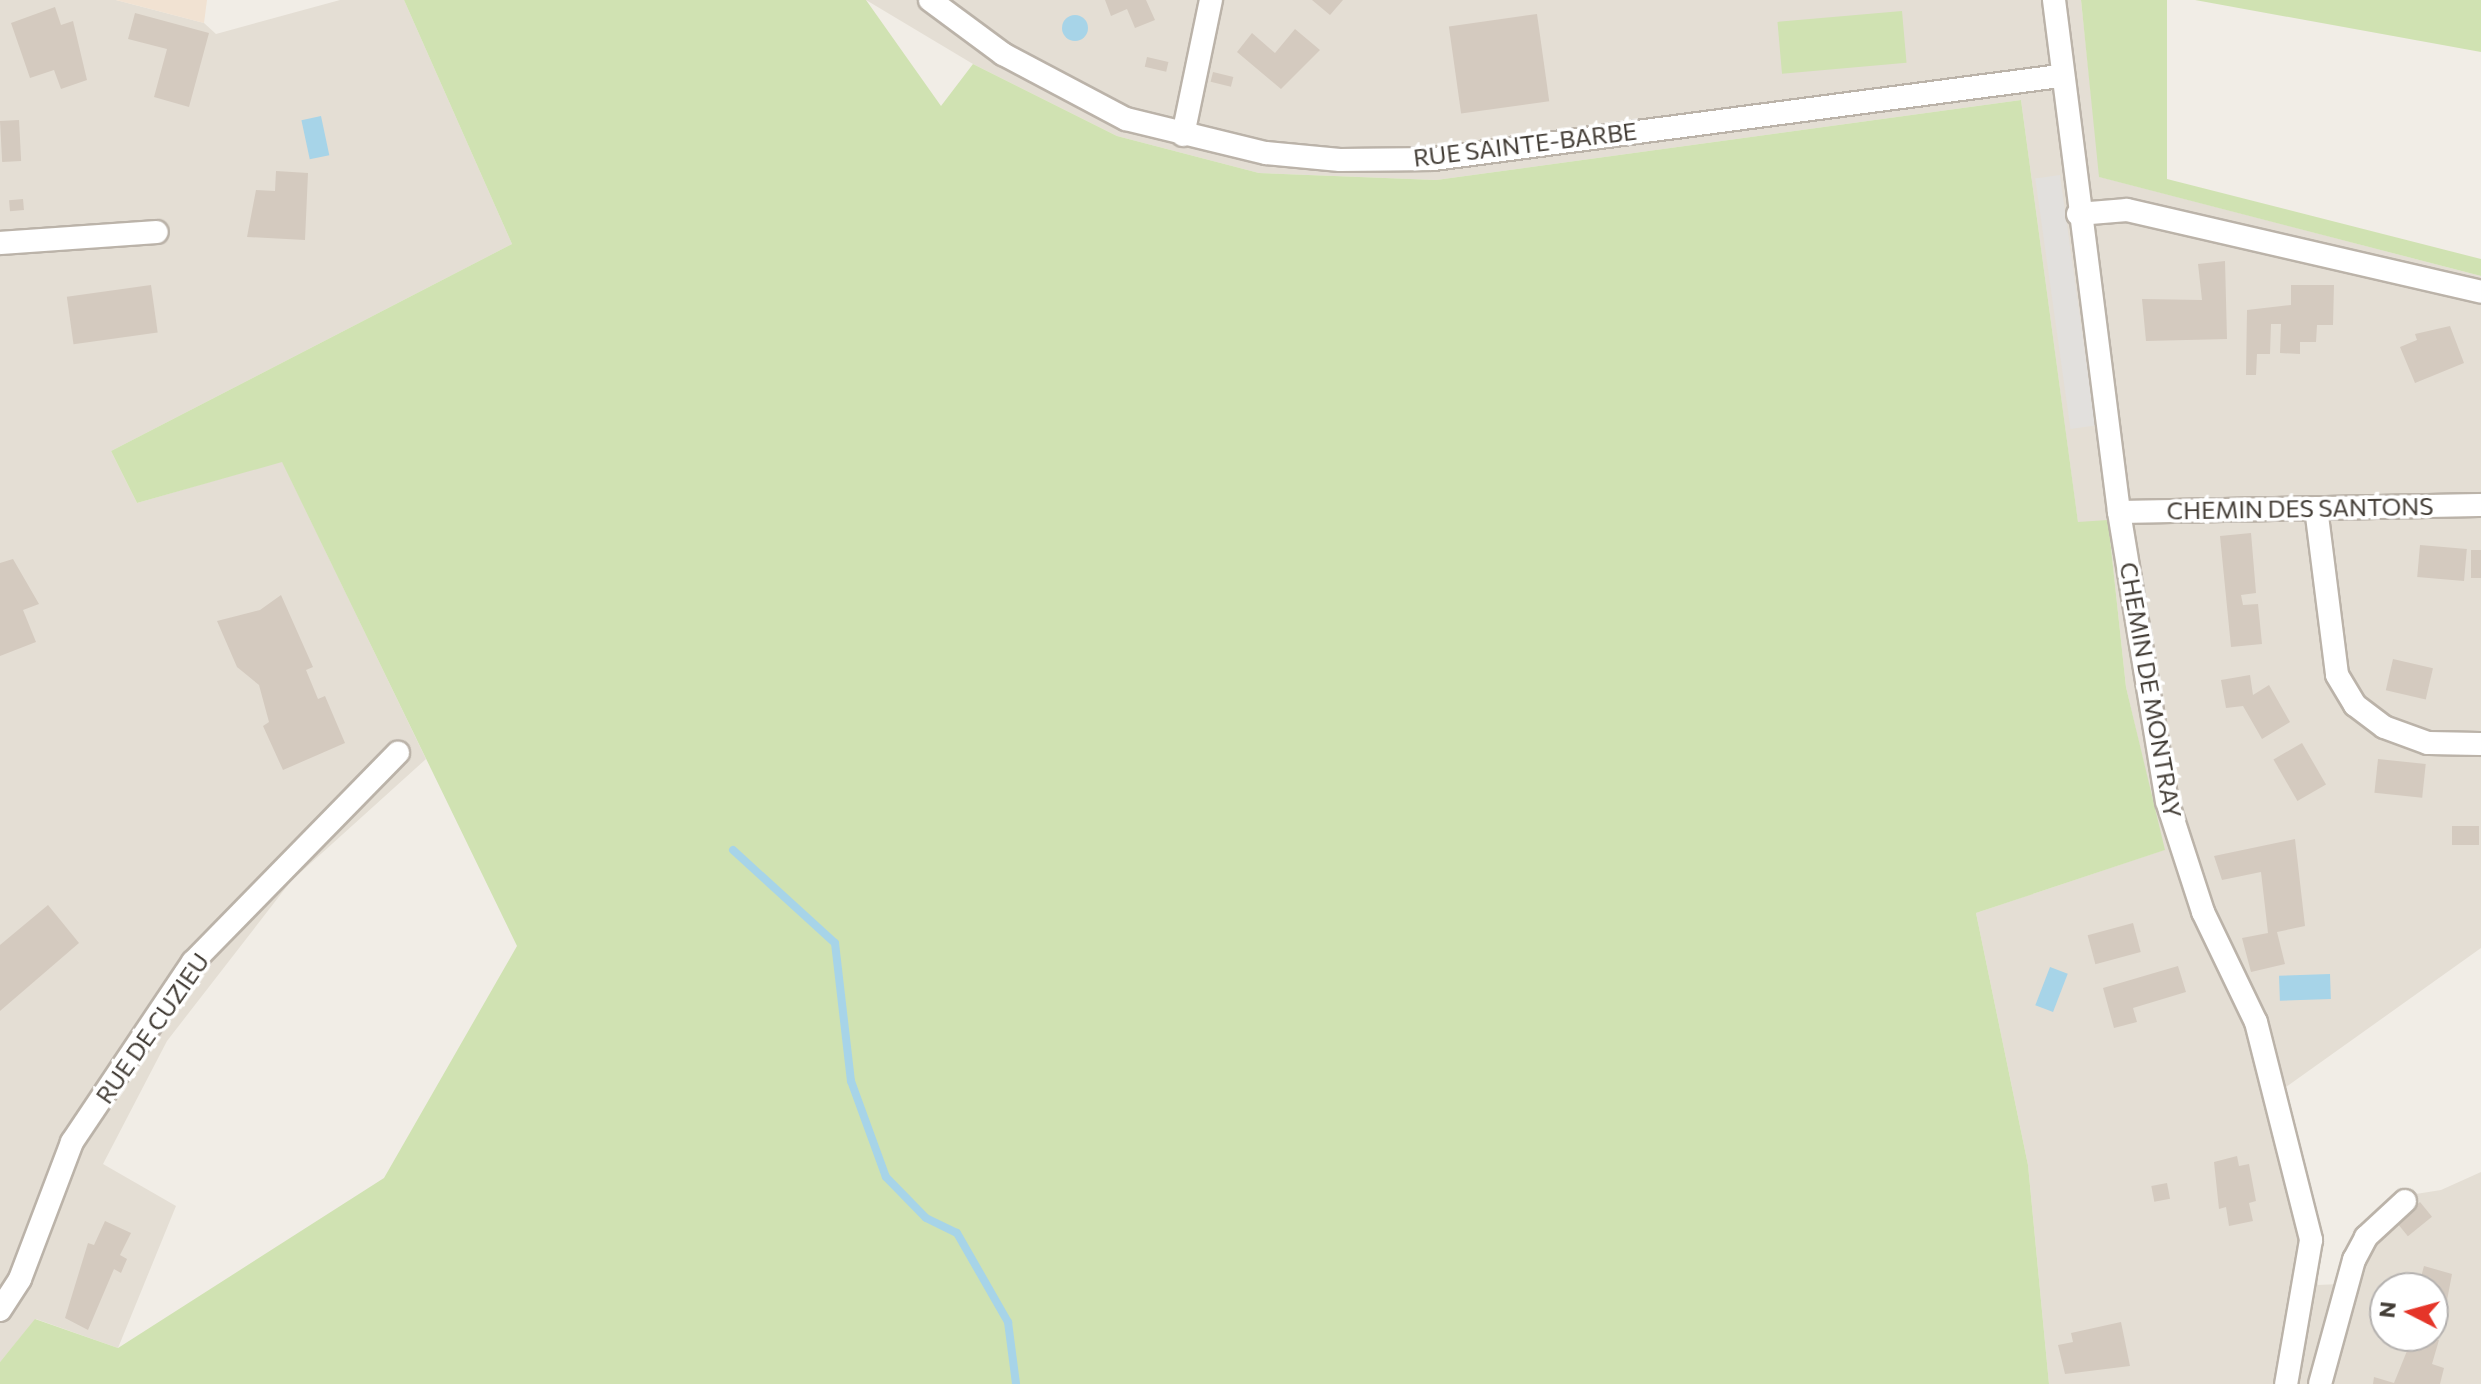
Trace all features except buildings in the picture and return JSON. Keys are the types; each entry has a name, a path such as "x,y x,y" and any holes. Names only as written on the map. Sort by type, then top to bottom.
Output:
{"street":[{"name":"RUE SAINTE-BARBE","path":"930,0 1062,89 1183,135 1295,156 1434,159 2059,76"},
{"path":"1183,135 1211,0"},
{"name":"CHEMIN DE MONTRAY","path":"2054,0 2059,76 2119,512 2167,801 2203,912 2256,1022 2311,1240 2286,1384"},
{"path":"2078,214 2127,210 2481,292"},
{"path":"0,243 157,232"},
{"name":"CHEMIN DES SANTONS","path":"2119,512 2481,505"},
{"path":"2316,508 2337,675 2355,705 2384,727 2428,743 2481,744"},
{"name":"RUE DE CUZIEU","path":"0,1310 20,1279 72,1142 193,962 398,753"},
{"path":"2320,1384 2354,1260 2366,1237 2405,1201"}],"shaded area":[{"path":"0,0 116,0 204,23 216,34 340,0 404,0 512,244 111,451 137,503 282,461 426,759 291,881 167,1041 103,1164 176,1206 118,1348 36,1319 0,1362"},
{"path":"116,0 207,0 204,23"},
{"path":"866,0 2081,0 2100,177 2481,276 2481,948 2279,1092 2317,1223 2318,1285 2340,1284 2397,1197 2441,1190 2481,1172 2481,1384 2049,1384 2028,1165 1976,913 2164,850 2126,687 2108,521 2078,523 2021,100 1436,180 1259,173 1117,136 973,64"},
{"path":"2060,175 2095,426 2070,429 2035,178"}],"green space":[{"path":"404,0 866,0 941,106 973,64 1117,136 1259,173 1436,180 2021,100 2078,522 2108,520 2126,687 2165,850 1976,913 2028,1165 2049,1384 0,1384 0,1362 35,1319 118,1348 384,1178 517,946 282,462 137,503 111,451 512,244"},
{"path":"2081,0 2167,0 2167,179 2481,259 2481,276 2099,177"},
{"path":"2195,0 2481,0 2481,52"},
{"path":"1902,11 1907,63 1782,74 1777,22"}],"water":[{"path":"1075,15 1084,19 1088,28 1084,37 1075,41 1066,37 1062,28 1066,19"},
{"path":"321,116 329,155 310,159 301,120"},
{"path":"2050,967 2068,974 2053,1012 2035,1005"},
{"path":"2330,974 2331,999 2280,1001 2279,976"}],"waterway":[{"path":"733,850 835,943 851,1081 886,1177 926,1218 957,1233 1008,1322 1016,1384"}]}
